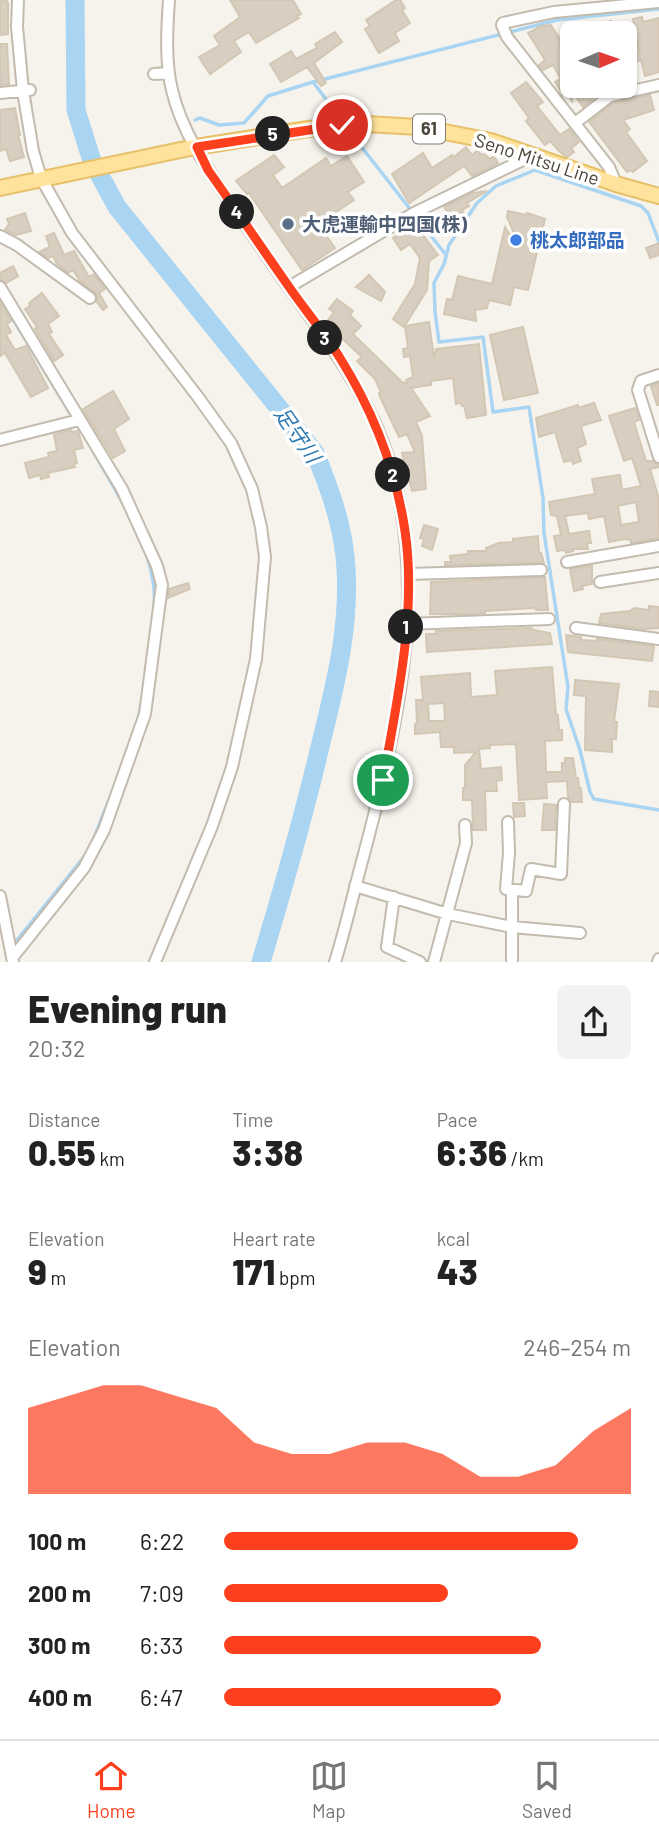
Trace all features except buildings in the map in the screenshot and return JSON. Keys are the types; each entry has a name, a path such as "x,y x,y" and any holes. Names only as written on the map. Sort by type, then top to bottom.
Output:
{"main road":[{"name":"Seno Mitsu Line","path":"0,188 193,147 342,125 389,124 491,141 615,184 659,196"}],"street":[{"path":"18,0 17,27 33,151 72,233 231,443 252,489 261,527 265,557 256,659 232,767 212,826 155,962"},
{"path":"169,0 169,73 172,91 193,147 340,357 385,447 397,489 405,533 408,574 406,624 398,697 383,780 335,962"},
{"path":"615,184 609,167 503,32 503,23 554,12 659,2"},
{"path":"154,74 169,73"},
{"path":"575,123 610,96 659,85"},
{"path":"0,93 26,90"},
{"path":"289,287 412,214 533,155"},
{"path":"0,236 17,245 90,298"},
{"path":"0,288 77,421 122,489 157,566 162,585 145,714 104,830 84,868 13,959"},
{"path":"659,375 641,381 638,390 659,457"},
{"path":"0,440 77,421"},
{"path":"567,562 659,546"},
{"path":"408,574 541,570"},
{"path":"600,582 659,573"},
{"path":"406,624 549,619"},
{"path":"576,628 659,639"},
{"path":"508,822 506,890 526,891 531,869 561,874 564,804"},
{"path":"434,962 466,843 465,825"},
{"path":"355,886 448,914 512,927 580,933"},
{"path":"512,890 512,962"},
{"path":"0,896 13,959"},
{"path":"394,897 387,947 406,959 420,962"}],"waterway":[{"name":"足守川","path":"75,0 76,110 92,161 117,207 315,453 341,530 347,581 341,654 306,804 261,962"},
{"path":"195,120 200,118 219,125 244,123 268,96 313,82 557,20 659,9"},
{"path":"313,82 328,102"},
{"path":"353,136 446,255"},
{"path":"659,242 648,213 641,206 535,170 496,186 477,203 449,245 444,264 434,283 439,342 483,337 493,412 529,407 543,498 544,533 568,687 566,709 590,792 594,799 659,810"},
{"path":"0,298 81,431"},
{"path":"92,449 143,545 154,586 154,606"},
{"path":"138,720 142,700"},
{"path":"94,838 109,800"},
{"path":"17,940 84,857"}],"place":[{"name":"大虎運輸中四国(株)","path":"288,224"},
{"name":"桃太郎部品","path":"516,240"}],"route":[{"path":"342,125 197,147 208,170 340,357 385,447 397,489 405,533 408,574 398,697 383,780"}]}
